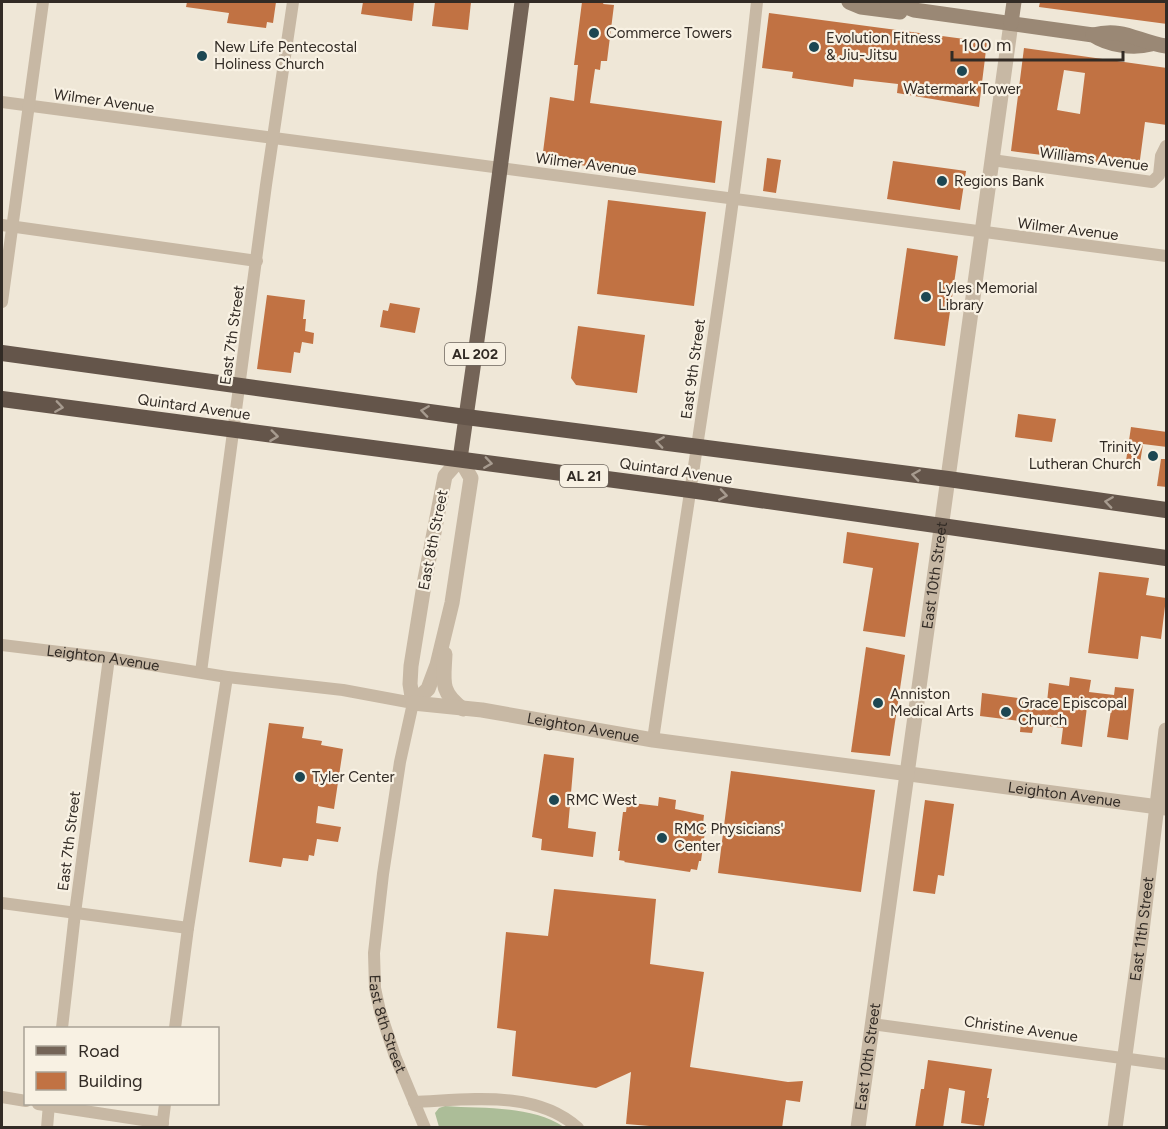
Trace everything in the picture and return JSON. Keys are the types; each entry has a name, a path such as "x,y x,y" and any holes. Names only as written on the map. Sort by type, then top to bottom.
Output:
{"highway":[{"name":"Quintard Avenue","path":"2,353 1167,510"},
{"name":"Quintard Avenue","path":"2,399 690,490 1167,558"}],"main road":[{"name":"AL 202","path":"460,459 522,2"},
{"path":"849,2 861,7 894,12 915,10"},
{"path":"887,2 915,10 1092,35 1103,42 1140,47 1159,45"},
{"path":"1011,23 1014,2"}],"street":[{"path":"2,302 6,225 29,106 43,2"},
{"name":"East 7th Street","path":"201,672 266,185 293,2"},
{"name":"East 9th Street","path":"654,740 748,84 757,2"},
{"name":"East 10th Street","path":"858,1128 1011,23"},
{"name":"Wilmer Avenue","path":"2,102 1167,256"},
{"name":"Williams Avenue","path":"992,160 1152,182 1159,175 1161,156 1167,146"},
{"path":"6,225 257,261"},
{"name":"East 8th Street","path":"413,703 428,689 452,603 471,478 460,459 445,476 436,522 411,666 410,684 413,703 400,762 374,953 375,988 380,1011 425,1128"},
{"path":"446,627 445,687 451,700 463,709"},
{"name":"Leighton Avenue","path":"2,645 109,658 227,677 343,690 654,740 1162,807"},
{"name":"East 7th Street","path":"62,1027 109,658"},
{"path":"175,1027 188,928 227,677"},
{"name":"East 11th Street","path":"1115,1128 1162,807 1167,730"},
{"path":"2,903 188,928"},
{"name":"Christine Avenue","path":"872,1024 1167,1064"},
{"path":"2,1097 24,1101"},
{"path":"414,1102 495,1100 533,1104 570,1120 579,1128"},
{"path":"45,1105 47,1128"},
{"path":"51,1105 162,1125 165,1105"}],"green space":[{"path":"445,1106 522,1111 551,1120 564,1127 439,1127 435,1113 439,1108"}],"building":[{"path":"187,2 276,2 273,23 267,22 266,28 227,23 229,13 186,7"},
{"path":"363,2 414,2 412,21 361,14"},
{"path":"435,2 471,2 468,30 432,26"},
{"path":"582,2 604,2 603,4 614,5 607,61 601,61 600,70 595,69 590,103 722,121 715,183 542,160 550,97 574,101 578,65 574,65"},
{"path":"1040,2 1167,2 1167,24 1039,7"},
{"path":"769,13 987,42 979,107 897,93 898,84 854,79 853,87 792,78 793,72 762,68"},
{"path":"1024,48 1167,68 1167,125 1145,122 1139,167 1011,151","holes":["1064,70 1085,73 1080,114 1057,110"]},
{"path":"767,158 781,160 776,193 763,191"},
{"path":"893,161 966,171 960,210 887,199"},
{"path":"608,200 706,212 694,306 597,294"},
{"name":"Lyles Memorial Library","path":"907,248 958,256 945,346 894,339"},
{"path":"267,295 305,300 303,319 306,319 305,331 314,333 313,344 302,342 300,353 294,352 291,373 257,369"},
{"path":"390,303 420,308 415,333 380,327 383,310 388,311"},
{"path":"578,326 645,335 637,393 576,385 571,378"},
{"path":"1018,414 1056,419 1052,442 1015,437"},
{"path":"1131,427 1167,432 1167,447 1143,444 1140,463 1126,461"},
{"path":"1161,459 1167,459 1167,487 1157,486"},
{"path":"847,532 919,543 905,637 863,631 873,568 843,563"},
{"path":"1099,572 1149,578 1146,595 1166,598 1161,639 1141,636 1138,659 1088,653"},
{"name":"Anniston Medical Arts","path":"866,647 905,655 890,756 851,752"},
{"name":"Grace Episcopal Church","path":"1070,677 1091,680 1089,692 1114,695 1115,687 1134,689 1128,740 1107,737 1111,710 1087,707 1082,747 1061,744 1063,728 1034,724 1032,733 1020,732 1021,721 980,716 982,693 1047,702 1049,683 1069,686"},
{"name":"Tyler Center","path":"269,723 304,727 302,738 322,741 321,745 343,749 334,809 318,806 316,823 341,827 338,842 317,839 314,856 309,855 308,861 283,858 281,867 249,862"},
{"name":"RMC West","path":"544,754 574,758 568,828 596,832 593,857 541,850 542,839 532,837"},
{"path":"731,771 875,790 861,892 718,873"},
{"name":"RMC Physicians' Center","path":"659,797 676,800 675,809 704,815 703,824 706,824 701,861 699,861 697,870 691,869 690,872 619,860 623,812 626,812 627,804 658,806"},
{"path":"925,800 954,804 944,876 938,875 935,894 913,891"},
{"path":"554,889 656,899 650,964 704,972 690,1067 788,1082 803,1081 800,1102 786,1100 782,1128 673,1128 626,1124 631,1072 596,1088 512,1076 516,1031 497,1028 506,932 548,936"},
{"path":"928,1060 992,1069 984,1126 961,1123 965,1091 949,1088 943,1128 915,1128"}],"place":[{"name":"Commerce Towers","path":"594,33"},
{"name":"Evolution Fitness & Jiu-Jitsu","path":"814,47"},
{"name":"New Life Pentecostal Holiness Church","path":"202,56"},
{"name":"Watermark Tower","path":"962,71"},
{"name":"Regions Bank","path":"942,181"},
{"name":"Lyles Memorial Library","path":"926,297"},
{"name":"Trinity Lutheran Church","path":"1153,456"},
{"name":"Anniston Medical Arts","path":"878,703"},
{"name":"Grace Episcopal Church","path":"1006,712"},
{"name":"Tyler Center","path":"300,777"},
{"name":"RMC West","path":"554,800"},
{"name":"RMC Physicians' Center","path":"662,838"}]}
